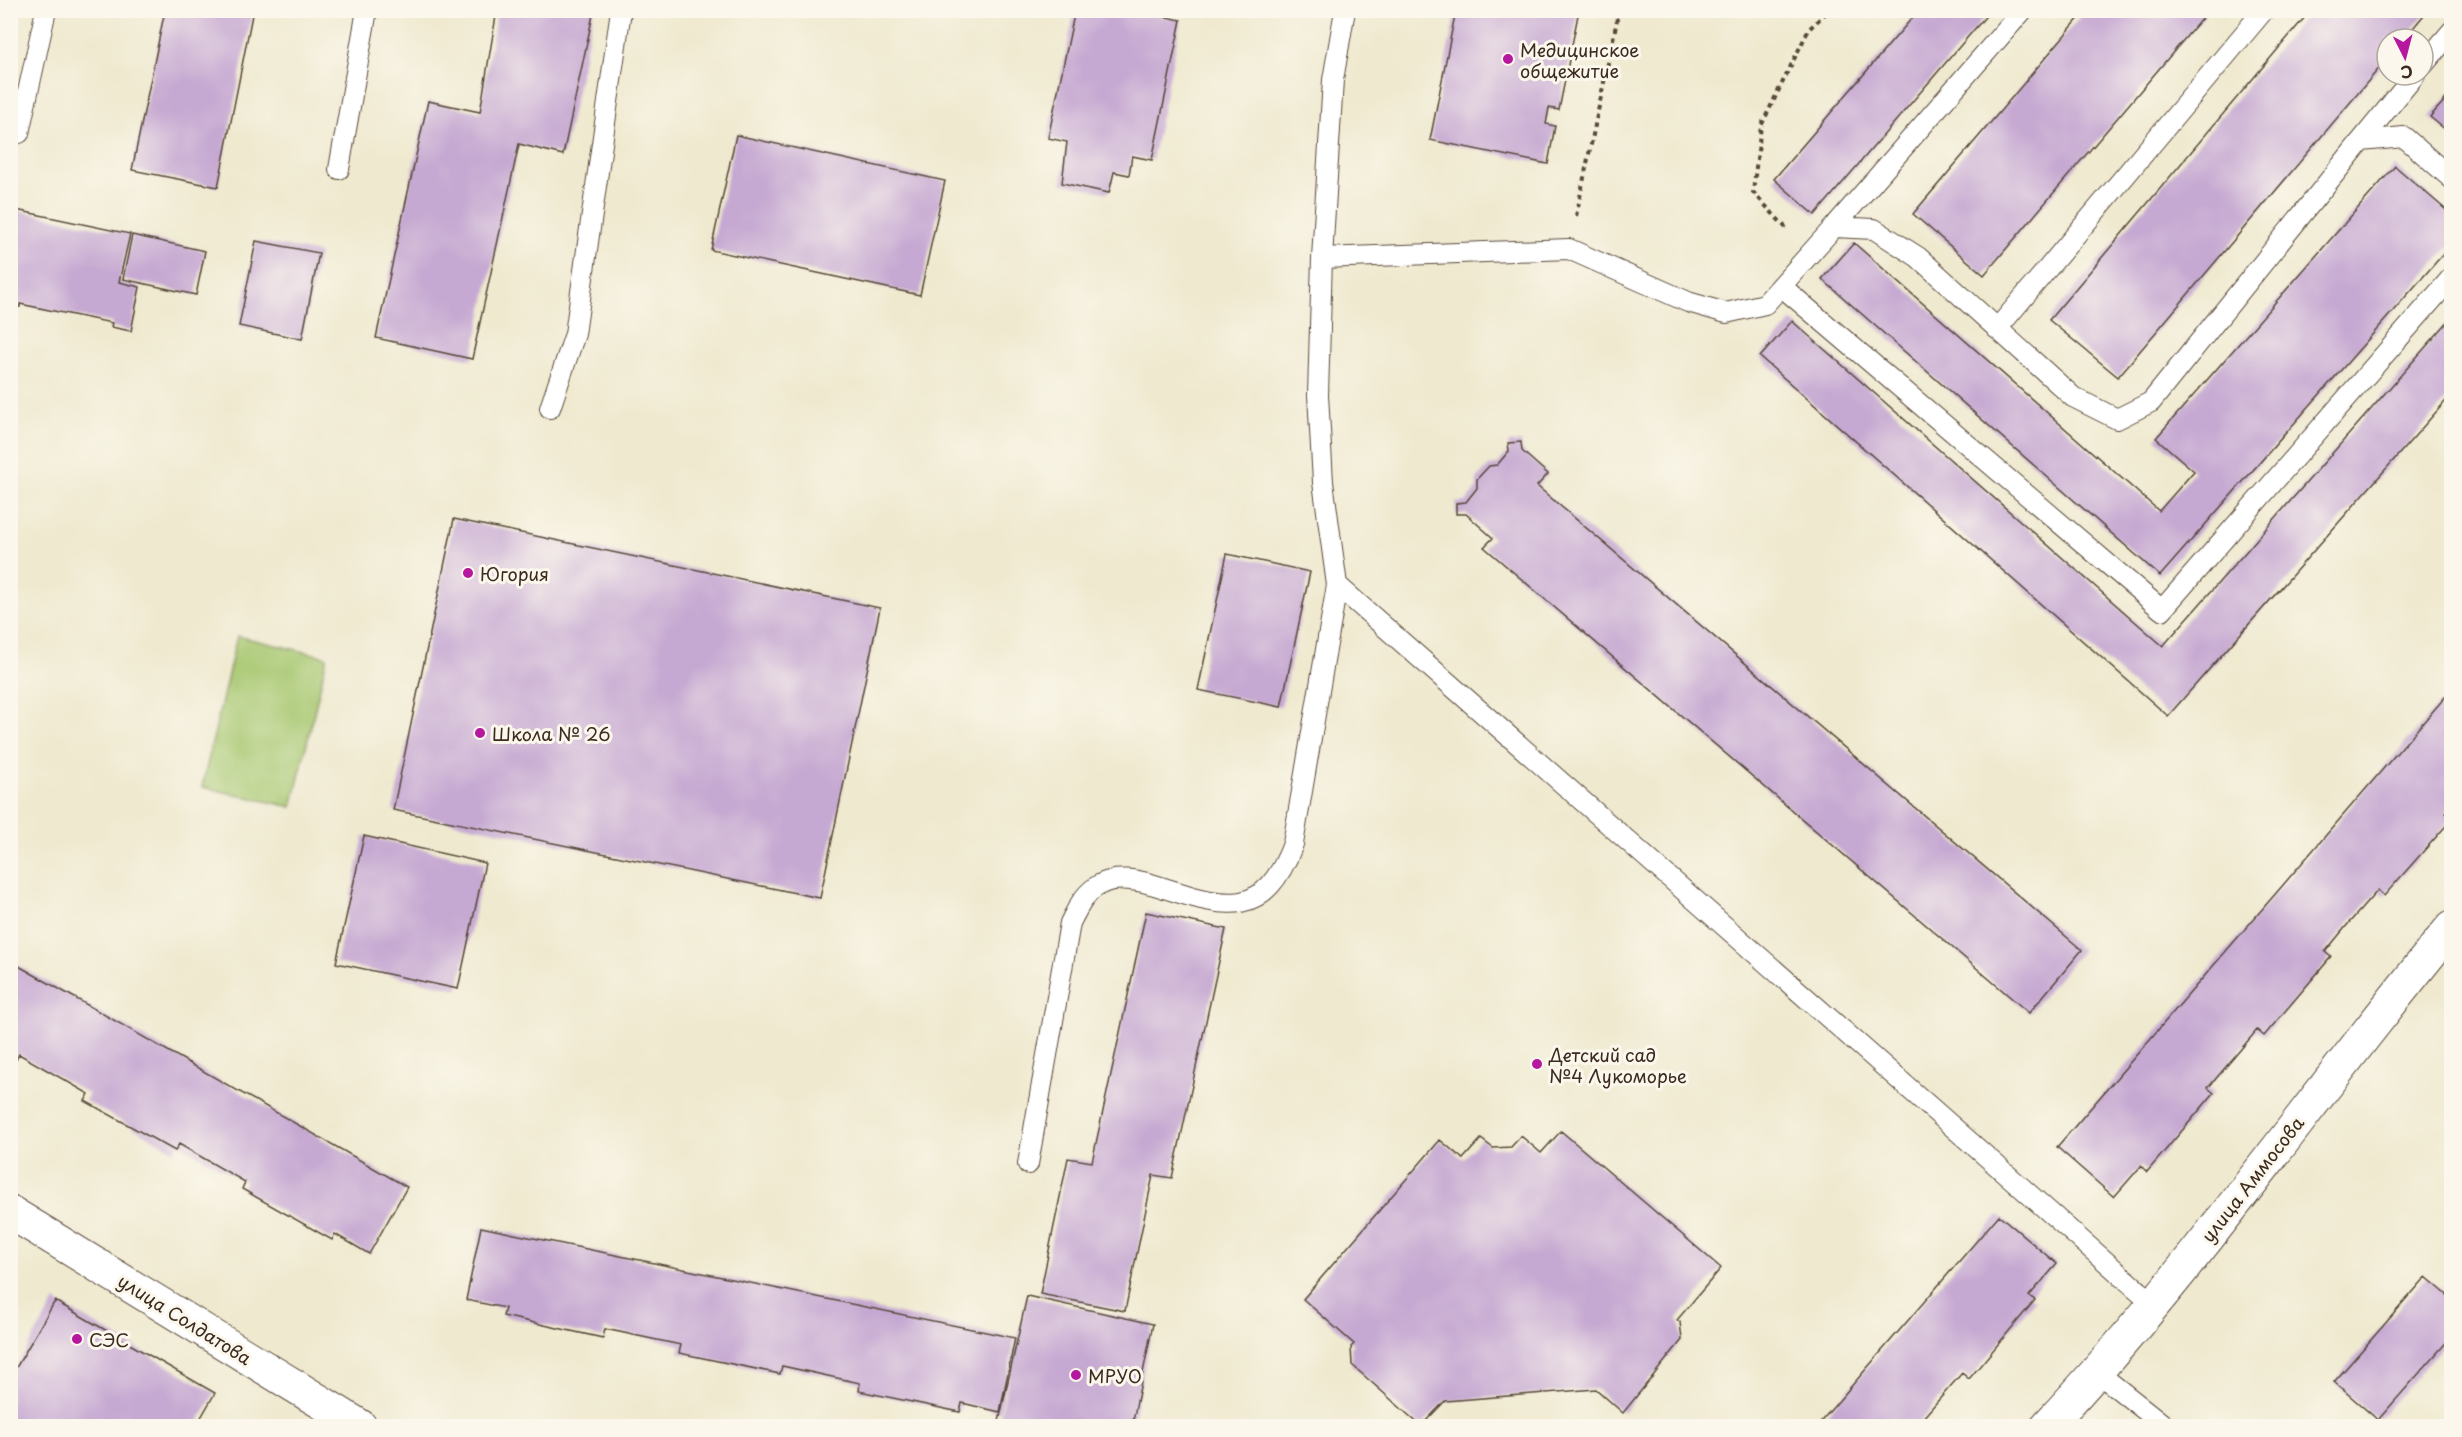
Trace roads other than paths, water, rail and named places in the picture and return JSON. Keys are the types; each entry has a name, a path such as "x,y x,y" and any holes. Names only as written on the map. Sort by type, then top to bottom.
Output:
{"street":[{"name":"улица Аммосова","path":"2047,1426 2098,1373 2155,1305 2383,1010 2451,927"},
{"name":"улица Солдатова","path":"10,1212 360,1426"}],"lane":[{"path":"10,131 19,133 46,10"},
{"path":"339,169 368,10"},
{"path":"550,408 575,334 621,10"},
{"path":"1028,1164 1070,923 1088,893 1102,883 1121,879 1142,882 1218,903 1241,903 1260,895 1274,882 1286,863 1293,844 1336,585 1323,482 1318,395 1322,258 1333,80 1346,10"},
{"path":"1322,258 1569,249 1688,302 1726,313 1765,304 2023,10"},
{"path":"1997,329 2264,10"},
{"path":"2435,50 2451,31"},
{"path":"1834,227 1874,229 1918,257 2073,396 2117,419 2151,402 2405,87"},
{"path":"2361,141 2404,137 2451,179"},
{"path":"1781,286 2162,610 2451,277"},
{"path":"1336,585 2155,1305"},
{"path":"2098,1373 2165,1426"}],"place":[{"name":"Медицинское общежитие","path":"1508,59"},
{"name":"Югория","path":"468,573"},
{"name":"Школа № 26","path":"480,733"},
{"name":"Детский сад №4 Лукоморье","path":"1537,1064"},
{"name":"СЭС","path":"77,1339"},
{"name":"МРУО","path":"1076,1375"}]}
